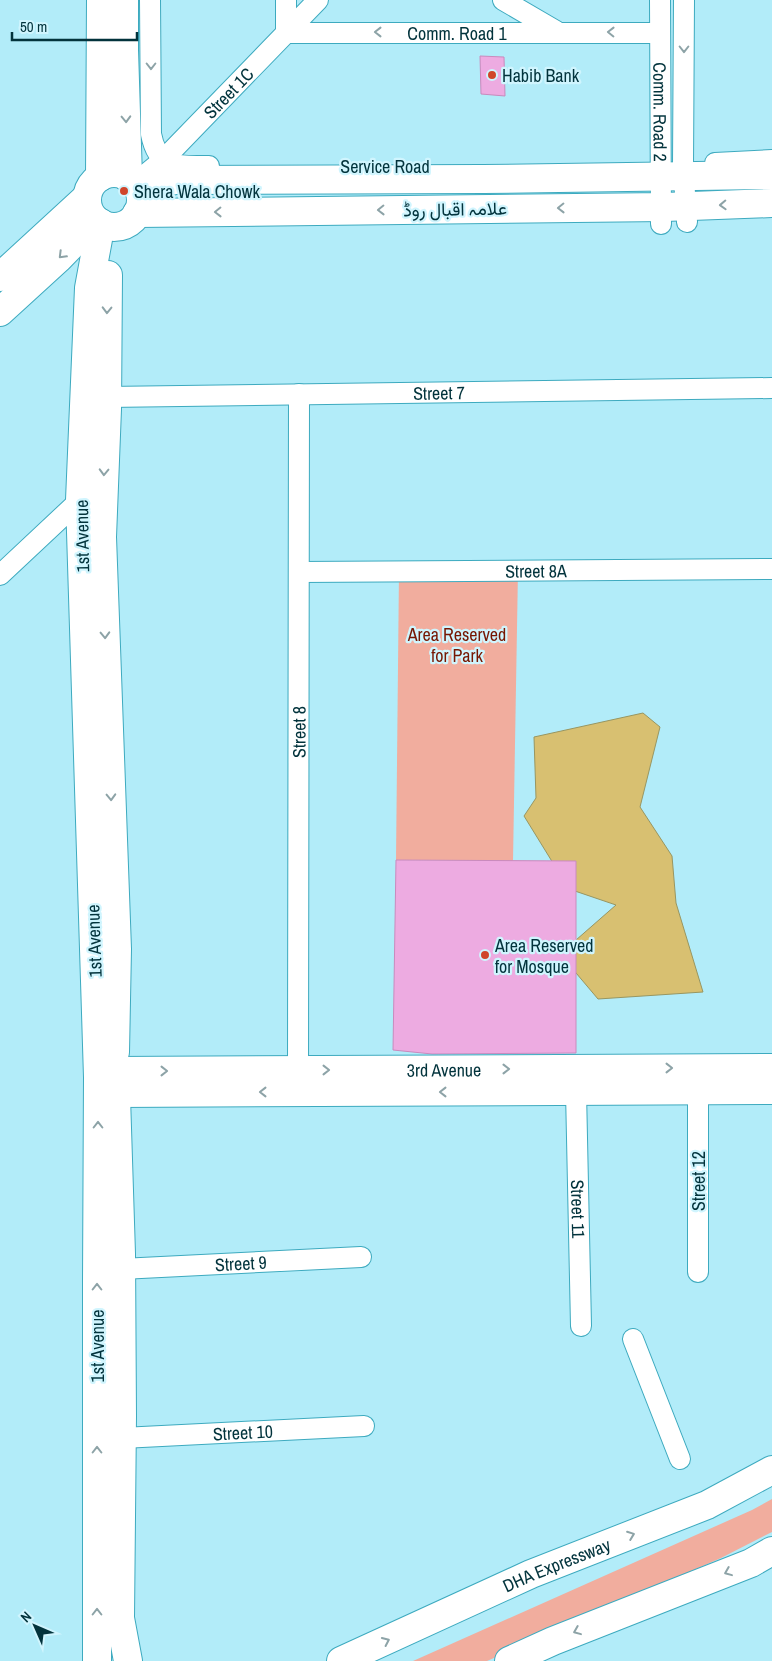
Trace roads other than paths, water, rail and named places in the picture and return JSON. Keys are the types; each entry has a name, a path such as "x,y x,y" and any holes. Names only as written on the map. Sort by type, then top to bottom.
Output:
{"main road":[{"path":"101,0 99,209 108,277 107,397 102,537 117,949 115,1082 121,1270 122,1438 120,1618 128,1661"},
{"path":"99,209 123,225 131,220 135,190 124,50 124,0"},
{"path":"135,190 176,180 672,171 772,175"},
{"path":"0,312 58,260 99,209 113,173 120,174 135,190"},
{"name":"علامہ اقبال روڈ","path":"135,190 674,215 772,203"},
{"path":"0,277 99,209"},
{"name":"1st Avenue","path":"97,1661 96,1282 98,1077 80,500 89,288 99,209"},
{"name":"3rd Avenue","path":"115,1082 298,1070 772,1068"},
{"name":"3rd Avenue","path":"115,1082 576,1091 772,1090"},
{"name":"DHA Expressway","path":"342,1661 531,1574 707,1505 772,1470"},
{"path":"509,1661 552,1641 751,1563 772,1551"}],"street":[{"path":"150,0 151,134 153,146 162,160"},
{"path":"286,0 286,33"},
{"name":"Street 1C","path":"135,190 318,0"},
{"path":"503,0 558,32"},
{"name":"Comm. Road 2","path":"660,0 659,33 672,171 674,215"},
{"name":"Comm. Road 2","path":"672,171 684,0"},
{"name":"Comm. Road 1","path":"286,33 659,33"},
{"name":"Service Road","path":"162,160 170,164 183,166 672,171 772,160"},
{"name":"Street 7","path":"107,397 772,388"},
{"name":"Street 8","path":"298,1070 299,394"},
{"path":"0,574 80,500"},
{"name":"Street 8A","path":"300,572 772,569"},
{"name":"Street 12","path":"698,1090 698,1272"},
{"name":"Street 11","path":"576,1091 581,1326"},
{"name":"Street 9","path":"121,1270 361,1257"},
{"path":"633,1339 680,1459"},
{"name":"Street 10","path":"122,1438 364,1426"}],"place":[{"name":"Habib Bank","path":"492,75"},
{"name":"Shera Wala Chowk","path":"124,191"},
{"name":"Area Reserved for Mosque","path":"485,955"}],"park label":[{"name":"Area Reserved for Park","path":"457,644"}]}
